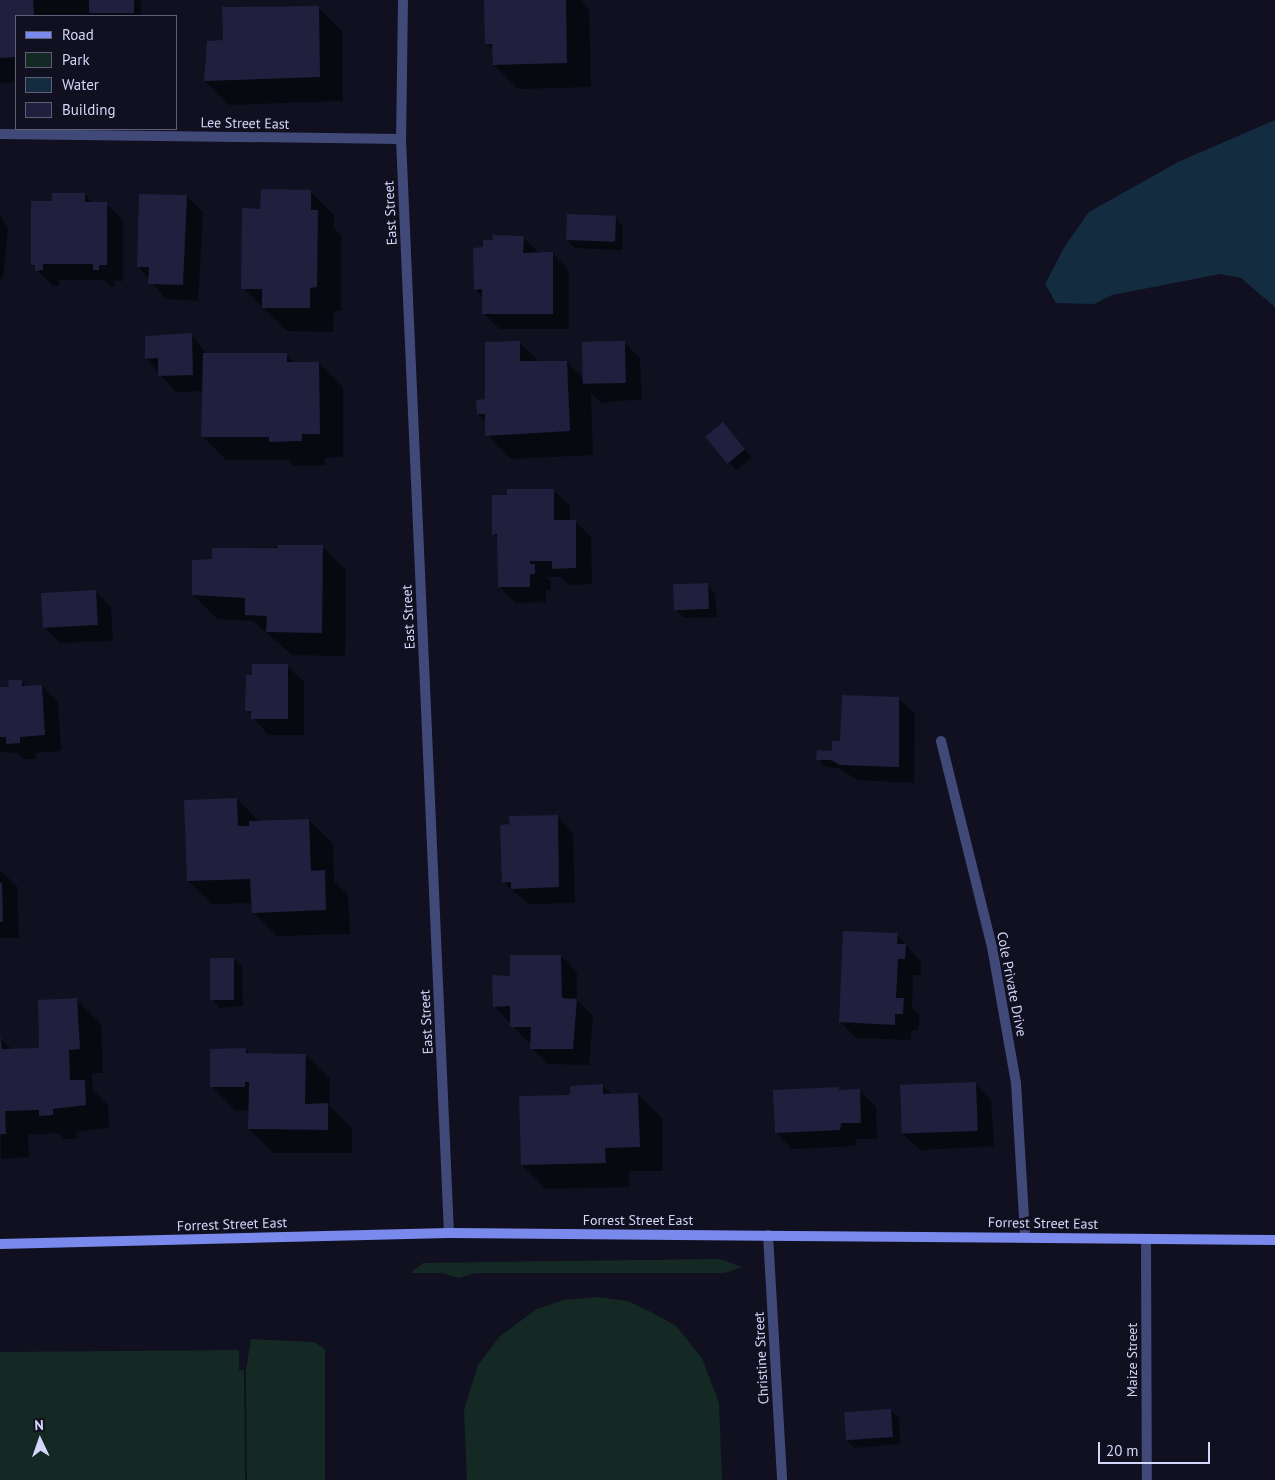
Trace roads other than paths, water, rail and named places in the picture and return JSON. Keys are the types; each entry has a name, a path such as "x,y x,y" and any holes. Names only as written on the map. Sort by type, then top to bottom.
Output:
{"main road":[{"name":"Forrest Street East","path":"0,1244 448,1233 1025,1236 1146,1240 1275,1240"}],"street":[{"name":"East Street","path":"403,0 400,139 448,1233"},
{"name":"Lee Street East","path":"0,134 400,139"},
{"name":"Cole Private Drive","path":"941,741 992,947 1016,1083 1025,1236"},
{"name":"Christine Street","path":"768,1235 782,1480"},
{"name":"Maize Street","path":"1146,1240 1147,1480"}],"water":[{"path":"1275,120 1275,307 1241,278 1220,274 1112,295 1094,304 1056,303 1045,284 1065,246 1089,212 1178,162"}]}
